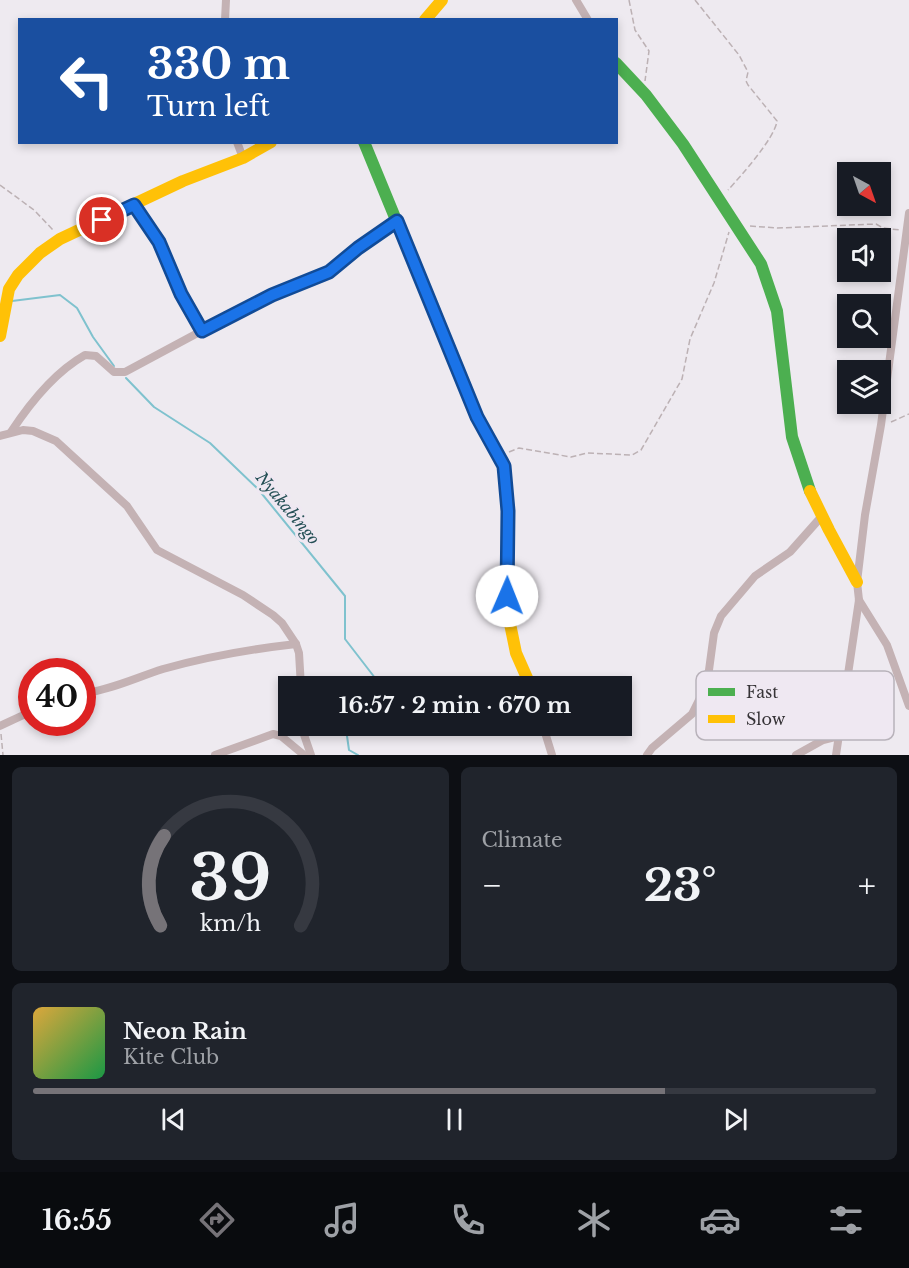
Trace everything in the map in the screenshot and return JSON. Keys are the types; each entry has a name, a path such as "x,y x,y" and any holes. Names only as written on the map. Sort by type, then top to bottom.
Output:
{"street":[{"path":"225,18 226,0"},
{"path":"428,18 442,0"},
{"path":"576,0 587,18"},
{"path":"618,66 632,83 643,92 691,154 759,260 776,309 784,357 792,436 802,468 822,516 857,582"},
{"path":"238,144 243,158"},
{"path":"0,336 9,288 18,275 40,253 60,239 183,180 243,158 268,144"},
{"path":"365,144 477,417 504,466 508,511 508,614 514,647 526,676"},
{"path":"134,205 159,242 181,294 202,331"},
{"path":"849,671 859,600 857,582 865,515 881,425 909,213"},
{"path":"11,432 51,382 73,362 85,355 96,356 114,372 125,372 185,338 272,295 329,272 397,221"},
{"path":"0,436 22,430 33,431 56,441 127,506 157,550 261,606 282,623 296,644 301,676"},
{"path":"709,671 714,633 721,616 755,576 790,552 822,516"},
{"path":"859,600 887,645 909,706"},
{"path":"96,691 122,685 160,670 194,661 261,648 296,644"},
{"path":"647,755 696,709"},
{"path":"0,728 18,718"},
{"path":"215,755 268,735 277,734 304,755"},
{"path":"304,736 311,755"},
{"path":"546,736 552,755"},
{"path":"796,755 824,740"},
{"path":"836,755 838,740"}],"path":[{"path":"629,0 635,30 649,51 643,92"},
{"path":"695,0 739,55 748,72 746,81 748,85 777,121 773,131 744,172 720,199"},
{"path":"0,186 34,210 60,239"},
{"path":"499,457 519,448 571,458 587,453 632,456 641,450 682,379 690,339 714,283 735,223 777,228 876,224 883,228 908,231"},
{"path":"881,425 909,414"},
{"path":"0,728 3,755"}],"waterway":[{"name":"Nyakabingo","path":"12,301 60,295 77,308 93,337 114,366"},
{"name":"Nyakabingo","path":"126,378 154,407 210,443 258,489 345,596 345,639 374,676"},
{"name":"Nyakabingo","path":"347,736 349,750 358,755"}],"traffic: fast":[{"path":"618,65 646,95 683,144 761,264 777,311 792,437 810,491"},
{"path":"365,144 477,417 504,466 508,519"}],"traffic: slow":[{"path":"427,18 442,0"},
{"path":"0,336 9,289 18,275 40,253 60,239 183,181 243,158 268,144"},
{"path":"810,491 857,582"},
{"path":"508,519 508,614 516,653 526,676"}],"route":[{"path":"102,220 134,205 159,242 181,294 202,331 248,306 329,272 351,253 397,221 477,417 504,466 508,511 507,596"}]}
